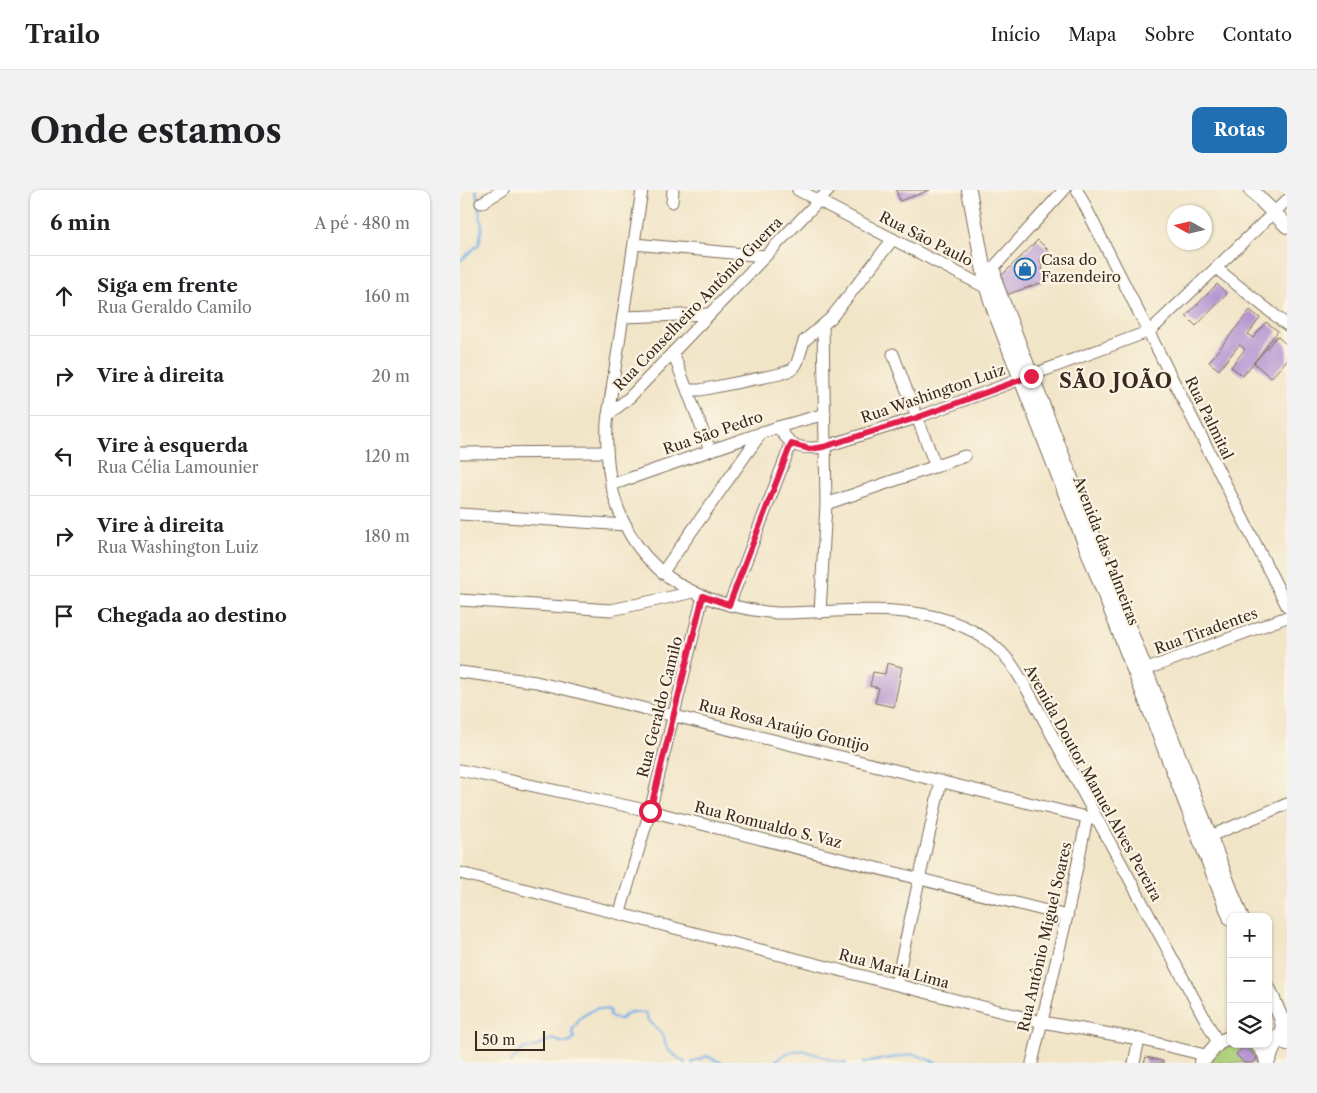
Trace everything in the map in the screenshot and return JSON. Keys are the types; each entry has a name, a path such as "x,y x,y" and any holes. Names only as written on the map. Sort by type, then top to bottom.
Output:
{"main road":[{"name":"Avenida das Palmeiras","path":"969,190 987,288 1027,378 1205,838 1239,913"},
{"name":"Avenida das Palmeiras","path":"977,190 996,285 1027,378"},
{"path":"1251,190 1287,226"},
{"name":"Avenida das Palmeiras","path":"1205,838 1229,913"},
{"path":"1267,1063 1282,1026 1272,999"},
{"path":"1203,1059 1218,1043 1227,1039"},
{"path":"1260,1048 1265,1054 1267,1063"}],"street":[{"path":"481,203 503,190"},
{"name":"Avenida Doutor Manuel Alves Pereira","path":"642,190 608,415 606,452 611,485 626,525 645,556 674,583 729,605 758,612 906,611 956,624 985,639 1009,662 1019,676 1093,819 1218,1043"},
{"path":"672,190 672,202"},
{"name":"Rua São Paulo","path":"798,190 987,288"},
{"name":"Rua Conselheiro Antônio Guerra","path":"608,415 630,397 674,353 828,190"},
{"path":"992,268 1064,190"},
{"name":"Rua Palmital","path":"1077,190 1287,606"},
{"name":"Rua Washington Luiz","path":"791,444 810,449 823,447 916,418 1150,332 1287,200"},
{"path":"689,390 700,390 787,372 797,363 804,341 823,326 892,239"},
{"path":"634,244 765,256"},
{"path":"1216,268 1287,325"},
{"path":"623,317 710,314"},
{"path":"820,613 826,504 823,447 825,414 823,326"},
{"path":"674,353 710,450"},
{"path":"893,354 936,467"},
{"name":"Rua São Pedro","path":"611,485 778,426 825,414"},
{"path":"729,605 791,444 778,426"},
{"path":"662,573 762,432"},
{"path":"460,453 606,452"},
{"path":"826,504 964,456"},
{"path":"460,514 626,525"},
{"path":"460,600 611,610 698,594"},
{"name":"Rua Geraldo Camilo","path":"620,912 650,811 673,714 698,594"},
{"name":"Rua Tiradentes","path":"1140,671 1287,617"},
{"name":"Rua Rosa Araújo Gontijo","path":"460,672 536,682 673,714 1093,819"},
{"name":"Rua Romualdo S. Vaz","path":"460,770 650,811 1067,916"},
{"path":"896,984 940,780"},
{"path":"1205,838 1287,804"},
{"name":"Rua Antônio Miguel Soares","path":"1032,1063 1067,916 1093,819"},
{"name":"Rua Maria Lima","path":"460,873 620,912 1042,1022 1139,1039 1203,1059"},
{"path":"1134,1063 1139,1039"}],"green space":[{"path":"1227,1047 1253,1048 1261,1056 1262,1061 1260,1063 1210,1063 1220,1051"}],"building":[{"path":"896,190 930,190 900,201"},
{"name":"Casa do Fazendeiro","path":"1038,240 1049,251 1040,260 1046,281 1006,295 1000,277"},
{"path":"1217,284 1227,294 1196,326 1186,316"},
{"path":"1250,310 1260,318 1248,334 1253,338 1266,322 1278,331 1243,376 1231,367 1245,349 1239,345 1219,370 1209,362"},
{"path":"1277,336 1287,345 1287,360 1271,378 1254,363"},
{"path":"887,663 902,667 894,707 875,703 879,688 870,686 873,672 885,674"},
{"path":"1243,1048 1247,1048 1257,1059 1253,1063 1244,1063 1236,1054"},
{"path":"1146,1057 1163,1061 1163,1063 1144,1063"}],"waterway":[{"path":"460,261 479,244 482,228 476,190"},
{"path":"510,1063 524,1048 535,1047 553,1039 563,1043 571,1042 574,1038 572,1031 580,1018 596,1008 610,1010 610,1016 619,1020 630,1012 646,1013 648,1020 662,1034 668,1050 685,1063"},
{"path":"774,1063 793,1051 809,1052 846,1063"},
{"path":"863,1063 914,1054 937,1063"},
{"path":"692,1063 706,1056 722,1063"}],"place":[{"name":"Casa do Fazendeiro","path":"1025,269"}],"district":[{"name":"SÃO JOÃO","path":"1116,381"}],"route":[{"path":"650,811 703,596 729,605 791,444 810,449 823,447 916,418 1031,376"}]}
